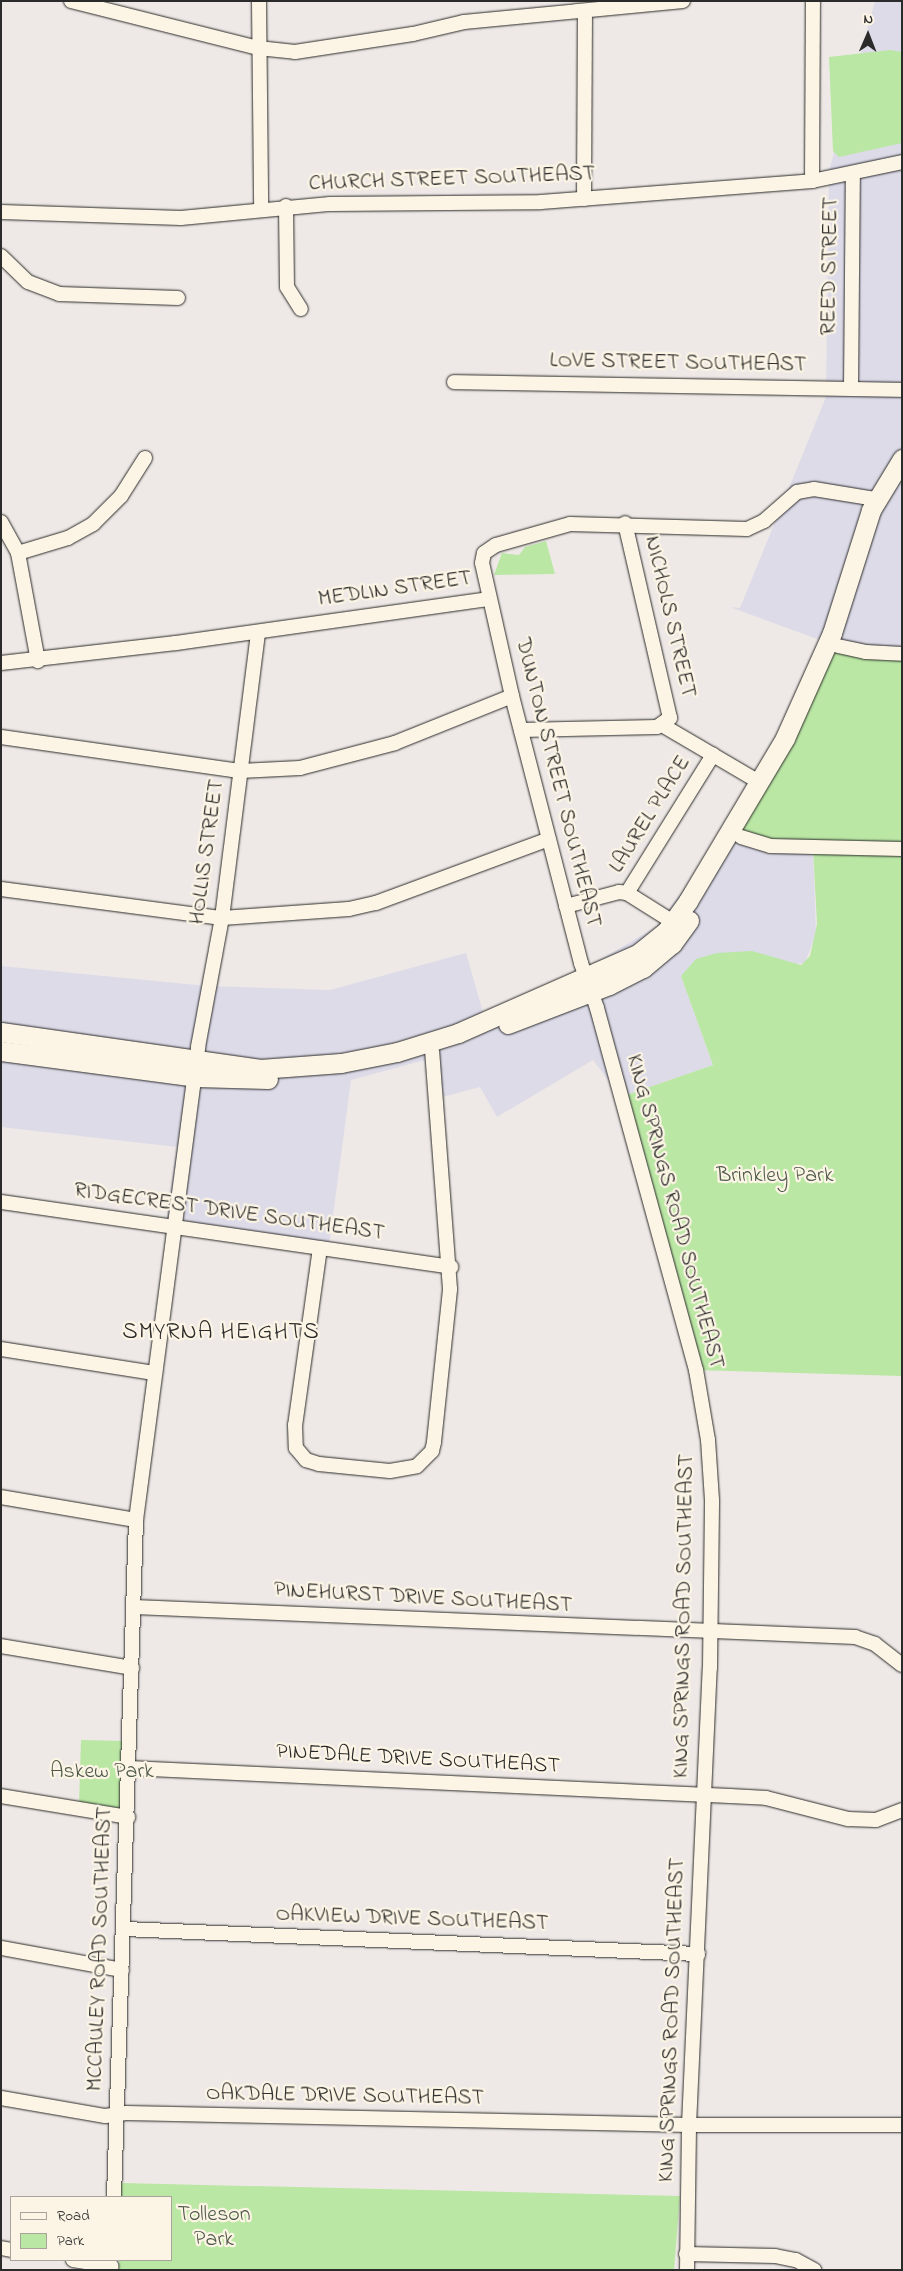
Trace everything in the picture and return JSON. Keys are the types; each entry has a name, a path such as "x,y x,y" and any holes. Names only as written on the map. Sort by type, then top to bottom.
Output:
{"main road":[{"path":"1,1032 263,1080 322,1075 432,1052 589,985 639,954 673,922 760,782 818,670 876,498 902,459"},
{"path":"1,1051 196,1068 275,1069 370,1058 458,1033 589,985 643,968 672,944 741,837 790,751 838,646 885,503 902,475"}],"street":[{"path":"259,1 261,16 258,48 261,209"},
{"path":"75,2 258,48 295,52 413,34 464,22 683,1"},
{"name":"REED STREET","path":"812,181 813,1"},
{"path":"584,199 585,11"},
{"name":"CHURCH STREET SOUTHEAST","path":"1,212 181,218 286,206 584,199 812,181 853,174 902,162"},
{"name":"REED STREET","path":"850,389 853,174"},
{"path":"286,206 287,288 301,309"},
{"path":"1,256 28,282 59,294 178,298"},
{"name":"LOVE STREET SOUTHEAST","path":"454,382 902,390"},
{"path":"18,553 68,538 94,524 121,496 145,458"},
{"name":"MEDLIN STREET","path":"1,663 38,661 258,632 488,598 482,563 484,553 491,547 548,527 587,522 747,529 764,521 797,492 814,489 876,498"},
{"path":"1,522 18,553 38,661"},
{"name":"NICHOLS STREET","path":"521,730 662,725 670,718 669,705 625,523"},
{"name":"DUNTON STREET SOUTHEAST","path":"488,598 566,906 589,985"},
{"name":"HOLLIS STREET","path":"196,1068 208,984 222,918 258,632"},
{"path":"838,646 866,652 902,654"},
{"path":"1,737 240,771 300,768 395,743 512,696"},
{"path":"662,725 760,782"},
{"name":"LAUREL PLACE","path":"566,906 619,892 627,893 713,756"},
{"path":"741,837 770,846 902,849"},
{"path":"1,889 222,918 349,909 376,903 549,839"},
{"path":"627,893 673,922"},
{"name":"KING SPRINGS ROAD SOUTHEAST","path":"589,985 701,1393 712,1491 711,1633 689,2125 687,2270"},
{"path":"320,1248 295,1439 300,1455 320,1464 374,1470 406,1470 417,1466 432,1452 448,1333 451,1267 432,1052"},
{"name":"MCCAULEY ROAD SOUTHEAST","path":"114,2196 125,1929 136,1520 196,1068"},
{"name":"RIDGECREST DRIVE SOUTHEAST","path":"1,1202 451,1267"},
{"path":"1,1349 155,1373"},
{"path":"1,1497 136,1520"},
{"name":"PINEHURST DRIVE SOUTHEAST","path":"134,1606 711,1633 855,1637 875,1644 902,1665"},
{"path":"1,1646 132,1668"},
{"name":"PINEDALE DRIVE SOUTHEAST","path":"129,1768 766,1798 848,1819 876,1820 902,1810"},
{"path":"1,1796 128,1817"},
{"name":"OAKVIEW DRIVE SOUTHEAST","path":"125,1929 698,1954"},
{"path":"1,1948 122,1970"},
{"name":"OAKDALE DRIVE SOUTHEAST","path":"1,2098 105,2116 116,2114 689,2125 902,2125"},
{"path":"686,2254 775,2256 796,2260 814,2270"},
{"path":"80,2261 112,2265"}],"shaded area":[{"path":"875,1 902,1 902,654 813,847 816,934 805,963 681,976 713,1065 621,1097 593,1060 497,1117 480,1087 431,1100 425,1060 351,1080 328,1253 166,1224 177,1147 1,1127 1,966 207,986 330,990 466,953 487,1026 656,927 720,840 828,643 730,607 740,608 826,397 829,171"}],"green space":[{"path":"890,50 902,52 902,143 839,157 833,151 829,57"},
{"path":"546,541 555,574 494,575 502,553 519,555 525,547"},
{"name":"Brinkley Park","path":"833,645 902,654 902,1376 696,1370 621,1097 713,1065 681,976 696,959 717,953 752,951 801,965 810,956 817,924 813,848 737,835"},
{"name":"Askew Park","path":"81,1740 125,1741 123,1810 79,1805"},
{"name":"Tolleson Park","path":"121,2183 680,2196 674,2270 119,2270 119,2261 172,2261 172,2196 121,2196"}],"district":[{"name":"SMYRNA HEIGHTS","path":"221,1333"}]}
